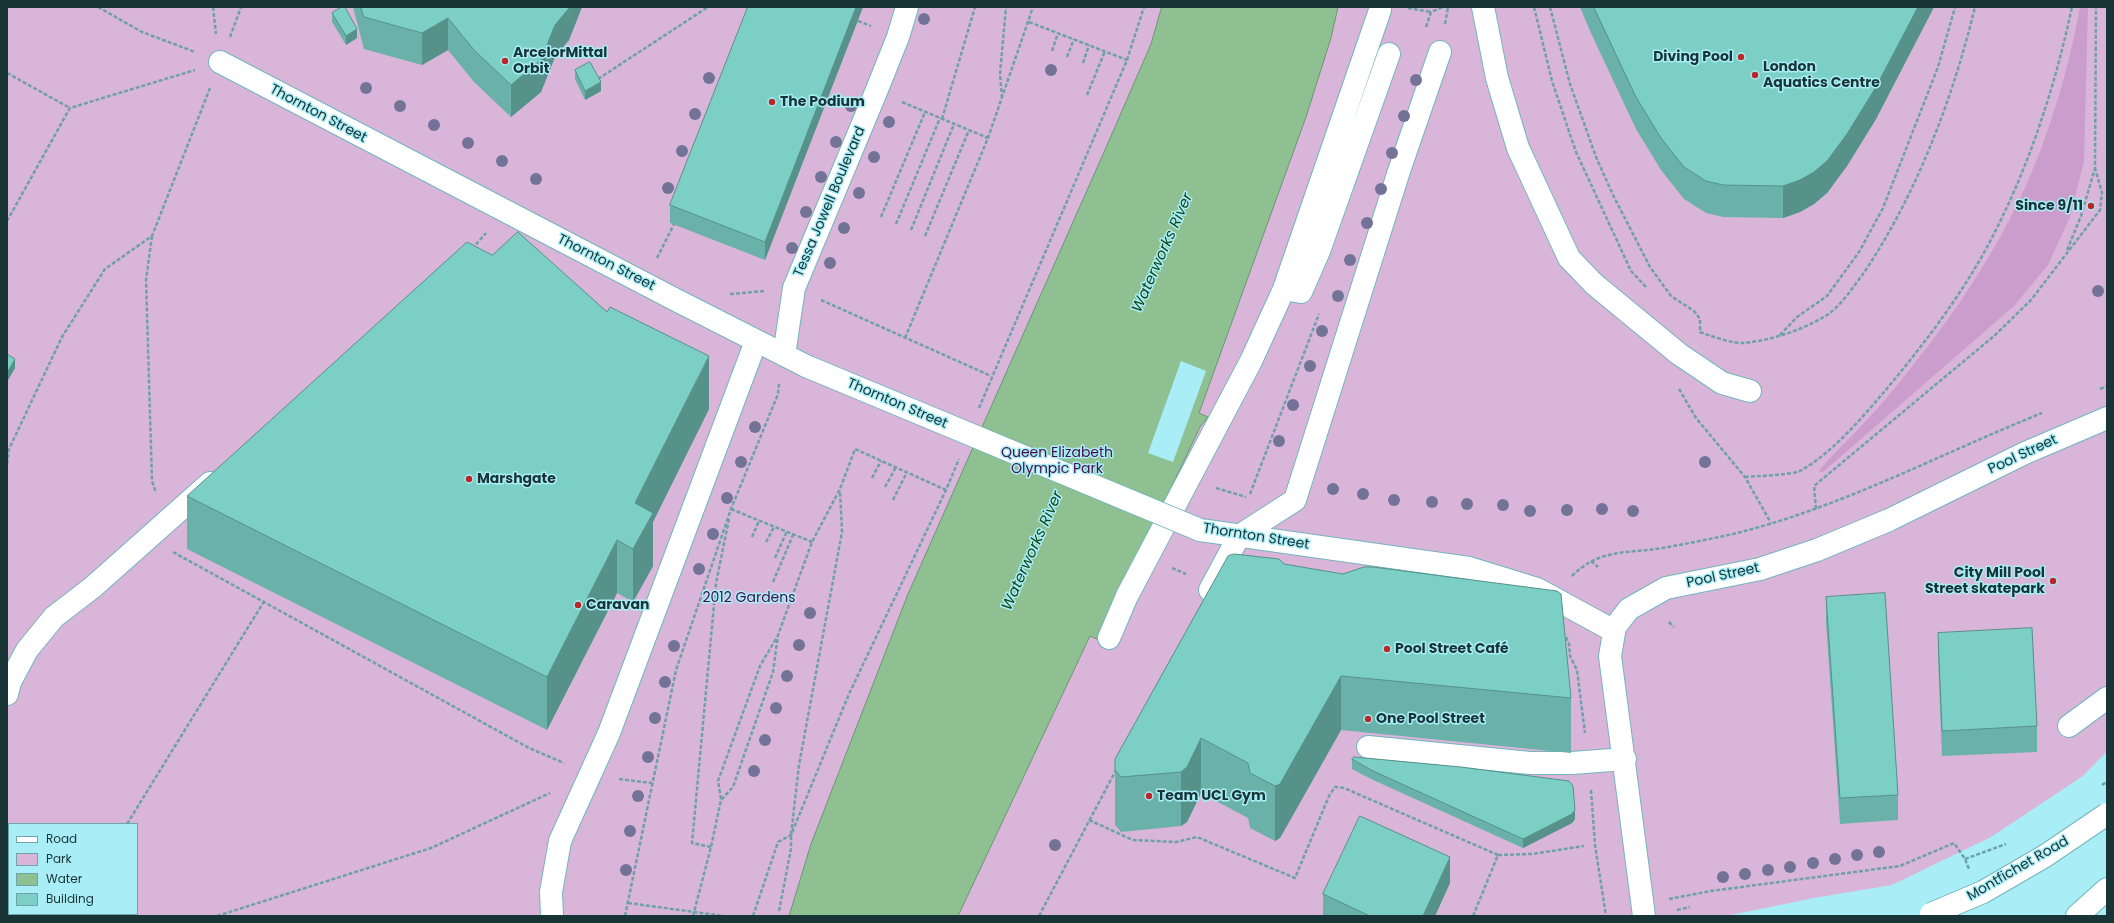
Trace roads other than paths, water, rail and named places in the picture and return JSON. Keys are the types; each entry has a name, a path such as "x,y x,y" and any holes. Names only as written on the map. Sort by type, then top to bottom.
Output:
{"street":[{"name":"Tessa Jowell Boulevard","path":"784,355 794,288 876,92 898,37 907,7"},
{"path":"1483,7 1497,78 1518,148 1569,258 1594,284 1679,354 1722,383 1750,391"},
{"path":"1109,638 1127,596 1251,361 1284,289 1380,10"},
{"path":"1210,590 1238,536 1295,500 1398,171 1440,52"},
{"path":"1284,289 1301,292 1319,251 1389,54"},
{"name":"Thornton Street","path":"220,62 504,211 806,366 1200,530 1470,568 1537,589 1614,631"},
{"path":"552,916 551,892 560,841 611,725 756,341"},
{"name":"Pool Street","path":"1644,916 1625,759 1610,656 1615,627 1629,609 1666,588 1760,569 1817,550 1888,520 2025,453 2107,418"},
{"path":"7,694 10,682 27,650 54,617 93,587 223,472"},
{"path":"2069,726 2107,698"},
{"path":"1368,747 1530,763 1588,762 1625,759"},
{"name":"Montfichet Road","path":"1928,915 1983,892 2045,856 2107,814"},
{"path":"2077,916 2107,890"}],"water":[{"name":"Waterworks River","path":"1162,7 1338,7 1331,38 1306,117 1199,413 1208,417 1200,427 1099,640 1090,636 958,916 789,916 811,844 908,594 1151,44"}],"place":[{"name":"Diving Pool","path":"1741,57"},
{"name":"ArcelorMittal Orbit","path":"505,61"},
{"name":"London Aquatics Centre","path":"1755,75"},
{"name":"The Podium","path":"772,102"},
{"name":"Since 9/11","path":"2091,206"},
{"name":"Marshgate","path":"469,479"},
{"name":"City Mill Pool Street skatepark","path":"2053,581"},
{"name":"Caravan","path":"578,605"},
{"name":"Pool Street Café","path":"1387,649"},
{"name":"One Pool Street","path":"1368,719"},
{"name":"Team UCL Gym","path":"1149,796"}],"park label":[{"name":"Queen Elizabeth Olympic Park","path":"1057,462"},
{"name":"2012 Gardens","path":"749,598"}]}
